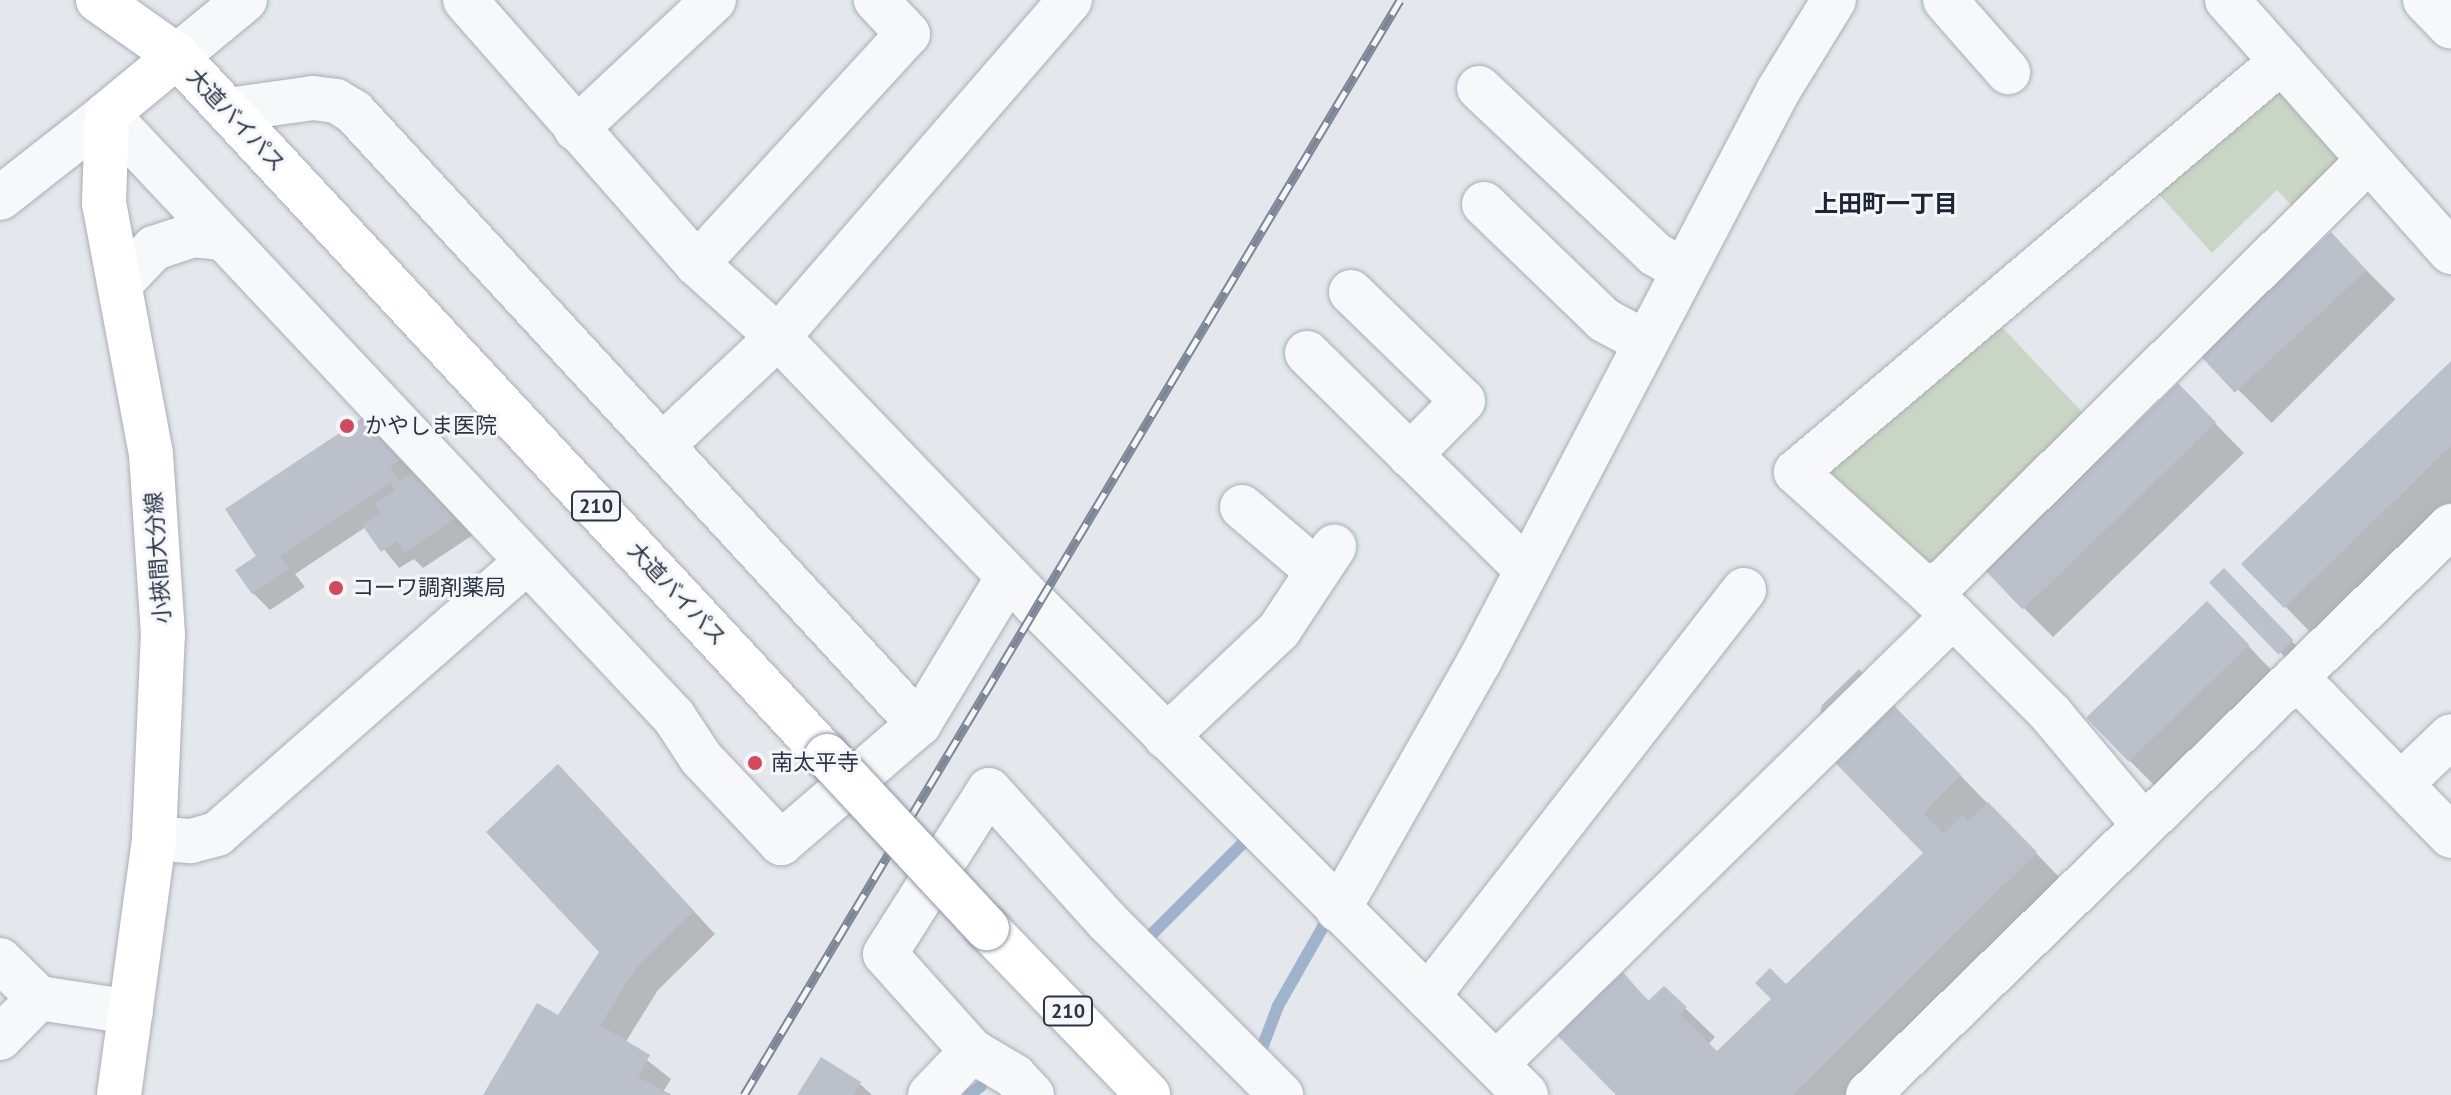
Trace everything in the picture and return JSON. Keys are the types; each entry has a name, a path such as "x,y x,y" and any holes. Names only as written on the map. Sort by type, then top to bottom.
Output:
{"main road":[{"name":"大道バイパス","path":"98,0 177,56 987,928 1148,1095"},
{"name":"大道バイパス","path":"146,0 177,56"},
{"path":"107,114 177,56"},
{"name":"小挾間大分線","path":"107,114 104,203 151,454 162,620 154,838 119,1095"}],"street":[{"path":"177,56 245,0"},
{"path":"465,0 697,264 778,337 1008,577 1526,1095"},
{"path":"576,129 714,0"},
{"path":"697,264 908,34 876,0"},
{"path":"1338,910 1527,570 1778,91 1834,0"},
{"path":"1945,0 2008,72"},
{"path":"2227,0 2367,162 2451,252"},
{"path":"2425,0 2451,27"},
{"path":"664,444 778,337 1054,7"},
{"path":"2144,825 2051,714 1942,605 1796,472 2282,61"},
{"path":"1479,88 1655,254 1683,270"},
{"path":"228,110 313,98 336,101 354,112 664,444 919,724"},
{"path":"0,198 107,114 674,717 701,758 781,843 919,724 1008,577"},
{"path":"1496,1064 2367,162"},
{"path":"1484,204 1604,320 1645,342"},
{"path":"120,284 154,248 193,235 223,238"},
{"path":"1351,292 1463,401 1410,455"},
{"path":"1307,353 1527,570"},
{"path":"1166,737 1279,630 1326,559 1242,507"},
{"path":"1868,1095 2451,526"},
{"path":"154,838 191,841 217,834 527,562"},
{"path":"1427,997 1744,590"},
{"path":"2296,677 2451,836"},
{"path":"2401,784 2451,736"},
{"path":"1032,1095 1014,1076 972,1051 885,954 989,790 1116,930 1281,1095"},
{"path":"0,960 39,998 131,1012"},
{"path":"0,1038 39,998"},
{"path":"930,1095 972,1051"}],"green space":[{"path":"2280,85 2349,164 2299,213 2277,190 2212,253 2154,189"},
{"path":"1999,324 2084,414 1926,571 1824,470"}],"building":[{"path":"2331,232 2366,270 2235,393 2199,355"},
{"path":"2451,361 2451,446 2284,608 2241,564"},
{"path":"2178,383 2216,423 2023,609 1984,570"},
{"path":"377,408 408,455 390,467 399,481 429,461 463,513 405,552 397,541 381,552 362,525 381,513 375,504 395,491 390,483 280,556 289,569 252,594 235,570 256,556 225,509"},
{"path":"2224,568 2293,640 2278,655 2209,583"},
{"path":"2207,601 2249,645 2129,762 2086,718"},
{"path":"1859,669 1961,775 1924,813 1943,834 1963,814 1968,822 1988,802 2037,852 1793,1095 1616,1095 1557,1035 1577,1015 1569,1009 1595,982 1604,990 1623,972 1648,1001 1664,986 1687,1007 1680,1015 1717,1051 1771,999 1755,983 1770,968 1786,984 1923,853 1815,742 1822,705"},
{"path":"558,764 694,911 636,968 600,1025 650,1055 638,1077 672,1095 483,1095 537,1003 558,1015 599,952 486,832"},
{"path":"821,1057 861,1082 854,1095 797,1095"}],"waterway":[{"path":"1149,937 1247,839 1254,846"},
{"path":"1262,1048 1278,1006 1328,918"},
{"path":"969,1095 981,1086"}],"railway":[{"path":"744,1095 1400,0"}],"place":[{"name":"かやしま医院","path":"347,426"},
{"name":"コーワ調剤薬局","path":"336,588"},
{"name":"南太平寺","path":"755,763"}],"district":[{"name":"上田町一丁目","path":"1886,204"}]}
